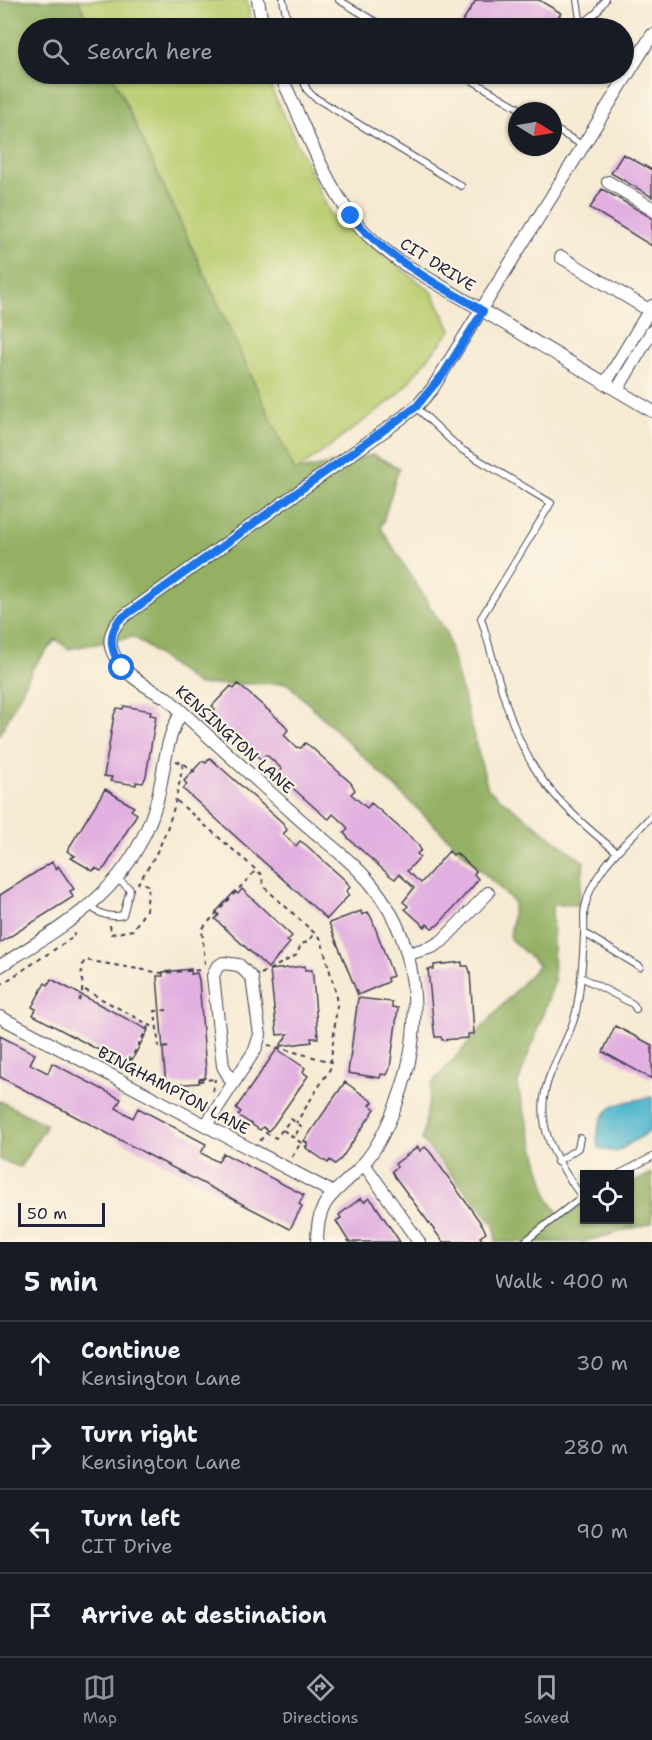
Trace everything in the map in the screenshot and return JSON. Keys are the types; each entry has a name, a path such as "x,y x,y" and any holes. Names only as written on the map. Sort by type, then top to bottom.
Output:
{"street":[{"path":"258,0 261,18"},
{"name":"KENSINGTON LANE","path":"634,56 652,35"},
{"name":"CIT DRIVE","path":"285,84 336,191 357,224 399,261 652,411"},
{"name":"KENSINGTON LANE","path":"317,1242 317,1225 332,1192 364,1164 391,1117 406,1074 413,1042 415,1010 408,954 399,930 371,884 167,698 141,685 115,657 111,643 114,627 119,620 416,407 444,373 483,311 553,192 584,147 617,84"},
{"path":"608,182 652,208"},
{"path":"561,257 651,309 611,387"},
{"path":"611,387 652,331"},
{"path":"0,966 90,906 117,879 141,844 151,821 172,728 182,712"},
{"path":"408,954 432,947 442,941 488,893"},
{"path":"206,1125 231,1080 259,1043 252,978 239,965 223,963 216,966 213,976 223,1066 231,1080"},
{"name":"BINGHAMPTON LANE","path":"0,1017 332,1192"},
{"path":"364,1164 419,1242"}],"lane":[{"path":"283,0 287,18"},
{"path":"339,0 369,18"},
{"path":"578,0 581,18"},
{"path":"591,18 605,0"},
{"path":"305,84 314,98 461,186"},
{"path":"481,84 510,102"},
{"path":"562,134 584,147"},
{"path":"416,407 459,448 550,503 481,618 509,711 543,780 574,816 617,852"},
{"path":"580,1192 557,1162 544,1128 544,1097 549,1078 574,1019 581,977 585,907 590,892 617,852 652,815"},
{"path":"90,906 97,913 115,917 123,915 130,889 117,879"},
{"path":"584,933 640,967"},
{"path":"581,977 633,1004 636,1009"},
{"path":"557,1162 578,1148 580,1138"},
{"path":"628,1170 652,1157"},
{"path":"525,1242 580,1198"}],"path":[{"path":"176,761 195,772"},
{"path":"177,801 262,875 263,886 321,939 335,990 332,1062 322,1084 296,1123"},
{"path":"79,1001 85,990 81,970 85,960 161,973 205,970 202,929 256,870"},
{"path":"252,978 297,955 301,944 308,942 314,933"},
{"path":"85,990 157,1029"},
{"path":"167,1010 155,1011 159,1048 170,1047"},
{"path":"120,1080 149,1025"},
{"path":"259,1043 332,1062"},
{"path":"199,1107 206,1103 213,1091 215,1079"},
{"path":"199,1081 231,1080"},
{"path":"260,1142 266,1132 276,1138 291,1119 302,1126 294,1137"},
{"path":"283,1130 307,1147"},
{"path":"287,1168 301,1143"}],"green space":[{"path":"0,0 78,0 86,18 18,18 18,84 117,84 295,471 374,455 399,468 381,528 446,632 488,789 584,862 578,905 552,905 554,983 517,1086 549,1200 560,1216 580,1207 580,1224 634,1224 634,1182 652,1173 652,1223 583,1242 496,1242 494,1224 422,1140 432,1083 539,965 510,939 514,902 287,683 198,685 134,637 68,649 56,639 34,666 0,735"},
{"path":"78,0 247,0 250,18 86,18"},
{"path":"117,84 269,84 331,215 432,292 451,330 397,396 295,472"},
{"path":"0,1101 47,1125 20,1167 0,1160"}],"water":[{"path":"652,1097 652,1130 616,1152 600,1149 597,1143 600,1121 610,1108 625,1102"}],"building":[{"path":"476,0 539,0 561,13 558,18 464,18"},
{"path":"623,154 652,170 652,197 611,173"},
{"path":"602,189 652,218 652,246 590,208"},
{"path":"238,684 284,724 288,730 284,735 296,747 301,748 305,743 311,747 351,783 355,790 351,794 367,808 371,803 417,843 421,850 417,854 420,857 407,871 421,883 449,851 453,855 456,853 476,871 474,874 478,879 474,885 438,925 432,928 427,924 425,927 405,909 408,906 403,902 414,888 399,874 395,879 389,875 349,839 344,833 348,829 333,814 329,819 323,815 278,773 282,769 269,757 266,755 261,759 255,755 215,719 211,714 215,709 212,706 231,686 234,689"},
{"path":"124,706 151,711 150,715 156,716 146,776 143,783 136,782 136,785 110,781 112,777 104,776 114,715 117,708 123,709"},
{"path":"210,758 283,823 287,830 283,834 296,846 300,841 306,845 346,881 350,887 346,892 349,895 327,919 183,789 187,784 184,781 202,761 206,763"},
{"path":"105,789 134,807 131,810 137,814 106,866 101,871 95,868 93,871 71,858 75,856 67,851"},
{"path":"52,862 56,869 58,866 74,889 70,891 73,897 0,943 0,895"},
{"path":"242,889 292,936 287,941 290,943 268,968 215,919 219,915 216,912 235,891 238,894"},
{"path":"361,911 362,915 368,912 372,919 393,976 387,978 388,982 358,995 329,923"},
{"path":"462,962 462,966 468,966 470,972 474,1034 468,1034 468,1038 442,1040 441,1037 435,1037 428,969 434,969 434,965"},
{"path":"305,966 305,970 312,970 318,1038 311,1038 312,1042 280,1046 288,1034 277,1035 270,970"},
{"path":"191,969 191,974 197,973 199,980 205,1078 199,1079 199,1083 173,1085 172,1081 166,1082 157,976 163,976 163,972"},
{"path":"51,979 148,1030 132,1060 129,1058 126,1063 119,1061 33,1015 36,1009 32,1007 45,983 48,985"},
{"path":"358,998 392,1002 392,1007 398,1008 390,1068 387,1075 381,1074 380,1078 348,1073"},
{"path":"615,1026 652,1045 652,1079 603,1052"},
{"path":"0,1036 35,1054 30,1064 48,1073 52,1063 121,1099 116,1108 133,1118 138,1108 206,1144 201,1153 218,1162 223,1153 304,1195 299,1204 302,1206 290,1229 0,1077"},
{"path":"277,1049 305,1068 303,1072 308,1076 273,1126 268,1131 263,1127 260,1130 238,1115 241,1112 236,1108"},
{"path":"345,1082 373,1102 370,1105 375,1109 341,1159 335,1164 330,1160 328,1163 306,1148 308,1144 304,1141"},
{"path":"418,1147 420,1151 425,1147 430,1152 483,1226 486,1233 480,1237 484,1242 443,1242 395,1177 392,1171 397,1167 395,1164"},
{"path":"361,1198 364,1202 369,1198 374,1203 400,1242 349,1242 336,1221 341,1218 339,1215"}],"route":[{"path":"122,668 111,650 114,627 119,620 416,407 444,373 483,311 399,261 363,231 351,216"}]}
